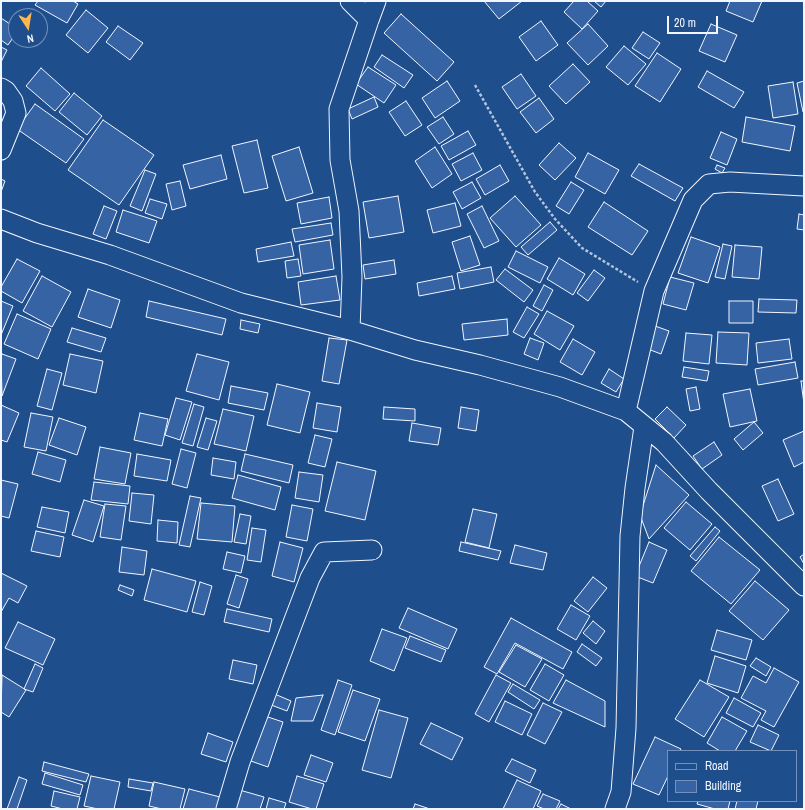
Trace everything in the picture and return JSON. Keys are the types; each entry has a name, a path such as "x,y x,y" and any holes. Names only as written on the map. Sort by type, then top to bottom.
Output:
{"street":[{"path":"350,1 369,20"},
{"path":"350,330 352,277 349,211 340,160 339,109 376,1"},
{"path":"1,88 6,91 13,101 16,113 1,150"},
{"path":"626,411 654,291 693,200 709,184 730,182 804,186"},
{"path":"1,219 37,233 110,255 241,303 350,330 415,350 480,364 560,387 626,411 664,442 709,491 804,586"},
{"path":"616,809 621,792 626,728 630,536 644,427"},
{"path":"226,809 240,762 310,578 324,552 372,550"}],"path":[{"path":"474,85 535,192 555,219 582,248 654,291"}],"building":[{"path":"38,1 73,1 78,4 67,23 48,12 48,8 40,8 35,5"},
{"path":"484,1 522,1 499,19"},
{"path":"574,1 587,1 598,11 582,29 564,12"},
{"path":"594,1 606,1 601,7"},
{"path":"730,1 762,1 753,22 726,11"},
{"path":"86,10 108,28 88,53 66,35"},
{"path":"401,14 454,62 437,81 384,33"},
{"path":"1,18 8,23 8,45 1,40"},
{"path":"541,21 558,45 536,61 519,37"},
{"path":"588,24 608,46 588,65 567,43"},
{"path":"711,24 737,35 725,62 699,51"},
{"path":"118,26 143,43 130,60 106,42"},
{"path":"643,32 660,43 649,59 632,48"},
{"path":"624,46 646,64 628,85 606,67"},
{"path":"1,47 7,50 1,62"},
{"path":"657,53 681,69 660,102 635,86"},
{"path":"382,55 413,75 404,88 374,67"},
{"path":"573,64 590,82 566,104 549,86"},
{"path":"368,67 396,85 384,103 356,84"},
{"path":"41,68 70,94 55,111 26,86"},
{"path":"707,71 744,92 734,108 698,87"},
{"path":"521,74 536,96 517,109 502,87"},
{"path":"447,81 460,101 435,118 422,98"},
{"path":"804,81 804,112 803,112 797,83"},
{"path":"793,82 798,114 773,118 768,86"},
{"path":"74,93 102,116 87,135 59,112"},
{"path":"374,97 378,107 352,119 348,109"},
{"path":"539,98 554,119 536,133 520,112"},
{"path":"406,101 422,125 405,136 389,112"},
{"path":"35,104 84,139 66,163 17,129"},
{"path":"443,117 454,134 439,144 427,127"},
{"path":"746,117 795,126 790,151 742,142"},
{"path":"103,120 154,155 119,205 68,170"},
{"path":"468,131 476,145 449,160 441,146"},
{"path":"721,132 737,139 727,165 710,158"},
{"path":"257,140 268,188 244,193 232,146"},
{"path":"559,143 576,158 555,180 539,165"},
{"path":"299,147 313,193 286,201 272,156"},
{"path":"435,147 452,174 432,188 415,161"},
{"path":"473,153 482,170 461,181 452,164"},
{"path":"588,153 619,170 605,194 575,177"},
{"path":"221,155 227,179 190,189 183,165"},
{"path":"639,164 683,188 675,201 631,176"},
{"path":"500,165 509,181 485,195 476,179"},
{"path":"717,165 725,168 722,173 715,169"},
{"path":"145,170 156,174 142,211 130,206"},
{"path":"1,179 5,181 1,192"},
{"path":"180,181 186,206 172,210 166,184"},
{"path":"472,182 481,198 462,209 453,192"},
{"path":"571,182 584,190 569,214 556,206"},
{"path":"398,196 404,232 369,238 363,202"},
{"path":"515,196 541,225 516,247 490,218"},
{"path":"329,197 332,218 301,224 297,203"},
{"path":"150,199 167,204 162,219 145,213"},
{"path":"604,202 648,231 632,255 588,227"},
{"path":"455,203 461,226 433,233 427,210"},
{"path":"104,206 117,211 106,239 93,234"},
{"path":"482,206 499,241 484,248 467,214"},
{"path":"123,210 157,221 149,243 116,232"},
{"path":"799,214 804,215 804,230 797,229"},
{"path":"550,222 557,230 528,255 521,247"},
{"path":"331,223 333,235 295,242 292,229"},
{"path":"470,236 480,265 461,271 452,242"},
{"path":"691,237 720,247 708,283 678,273"},
{"path":"330,240 334,269 303,274 299,245"},
{"path":"291,242 294,256 258,262 256,249"},
{"path":"723,244 732,246 725,279 715,277"},
{"path":"735,245 762,247 759,279 732,277"},
{"path":"516,251 548,267 540,283 508,267"},
{"path":"559,258 585,274 573,295 547,279"},
{"path":"17,259 40,271 22,303 1,291 1,287"},
{"path":"298,259 301,276 287,278 285,261"},
{"path":"394,260 396,274 365,279 363,265"},
{"path":"491,267 494,282 460,289 457,273"},
{"path":"505,269 533,290 524,302 496,280"},
{"path":"594,270 605,278 588,301 577,293"},
{"path":"42,276 71,292 52,327 23,311"},
{"path":"336,276 340,300 301,305 298,282"},
{"path":"452,276 455,289 419,296 417,283"},
{"path":"670,277 694,283 686,310 663,304"},
{"path":"544,285 553,290 542,311 533,306"},
{"path":"88,289 120,300 111,328 78,317"},
{"path":"759,299 797,300 796,313 758,312"},
{"path":"1,301 13,306 1,335"},
{"path":"149,301 226,319 222,335 146,317"},
{"path":"729,301 753,301 753,323 729,323"},
{"path":"527,307 539,314 524,338 513,332"},
{"path":"547,311 574,326 560,350 534,334"},
{"path":"17,314 51,329 38,359 4,344"},
{"path":"507,319 508,335 464,340 462,324"},
{"path":"241,320 260,324 258,333 240,329"},
{"path":"655,326 669,331 661,354 648,349"},
{"path":"72,328 106,338 101,352 67,342"},
{"path":"718,332 749,333 747,365 716,363"},
{"path":"686,333 712,335 709,364 683,361"},
{"path":"329,338 347,340 339,384 322,381"},
{"path":"530,338 544,343 538,360 524,354"},
{"path":"573,339 595,352 582,375 560,362"},
{"path":"789,339 792,359 758,363 756,343"},
{"path":"2,354 16,359 2,396 1,357"},
{"path":"70,354 103,361 96,393 63,385"},
{"path":"197,354 229,362 219,400 186,391"},
{"path":"795,362 798,378 758,385 755,369"},
{"path":"684,367 709,371 707,381 682,377"},
{"path":"47,369 62,373 52,410 37,406"},
{"path":"609,369 624,379 616,392 601,383"},
{"path":"801,381 804,381 804,404"},
{"path":"277,384 310,392 300,433 267,425"},
{"path":"231,386 268,393 264,410 228,403"},
{"path":"696,387 700,409 690,411 686,389"},
{"path":"750,389 757,421 730,427 723,394"},
{"path":"176,398 192,402 180,440 165,435"},
{"path":"317,403 341,407 337,432 313,428"},
{"path":"194,404 204,407 193,446 182,443"},
{"path":"1,405 19,413 7,442 1,440"},
{"path":"384,407 415,409 415,421 383,419"},
{"path":"461,407 479,410 476,431 458,428"},
{"path":"667,407 686,425 674,438 655,419"},
{"path":"223,409 254,416 246,451 214,444"},
{"path":"31,413 53,417 46,451 24,447"},
{"path":"140,413 168,419 162,446 134,440"},
{"path":"59,418 86,427 77,455 49,445"},
{"path":"206,418 217,421 208,450 197,447"},
{"path":"754,422 763,433 743,450 734,439"},
{"path":"412,423 441,428 438,445 409,441"},
{"path":"804,431 804,462 794,467 783,440"},
{"path":"315,435 332,439 325,467 308,463"},
{"path":"714,442 722,455 702,469 693,456"},
{"path":"100,447 131,453 125,484 94,479"},
{"path":"181,449 196,453 187,488 172,484"},
{"path":"38,452 66,460 60,482 32,474"},
{"path":"137,454 171,460 167,481 134,476"},
{"path":"245,454 293,465 289,483 241,471"},
{"path":"213,458 236,462 234,479 211,475"},
{"path":"337,462 376,471 365,520 325,511"},
{"path":"656,465 689,495 649,539 640,515"},
{"path":"299,472 323,475 319,502 295,498"},
{"path":"238,475 281,487 275,510 232,498"},
{"path":"778,479 794,514 778,521 762,486"},
{"path":"1,480 18,484 9,518 1,516"},
{"path":"94,482 130,486 128,504 91,500"},
{"path":"132,493 154,495 151,524 129,521"},
{"path":"190,496 201,498 190,547 179,545"},
{"path":"84,500 104,506 93,542 72,535"},
{"path":"686,502 712,524 690,550 664,528"},
{"path":"201,503 235,506 232,542 197,539"},
{"path":"105,504 126,506 121,540 100,537"},
{"path":"292,505 313,509 307,541 286,537"},
{"path":"42,507 69,512 65,533 37,527"},
{"path":"473,509 497,514 489,548 465,542"},
{"path":"240,514 251,516 246,544 234,542"},
{"path":"158,520 178,522 177,543 157,541"},
{"path":"715,527 720,531 696,561 690,556"},
{"path":"252,528 266,530 261,562 247,560"},
{"path":"36,531 64,537 60,557 31,551"},
{"path":"719,537 760,570 731,604 691,571"},
{"path":"280,542 303,548 294,582 272,576"},
{"path":"461,542 501,551 498,560 459,551"},
{"path":"649,542 667,550 653,583 635,576"},
{"path":"515,545 547,553 543,570 510,563"},
{"path":"122,547 147,551 144,575 119,572"},
{"path":"227,552 245,556 241,573 223,569"},
{"path":"804,554 804,564 800,557"},
{"path":"152,569 196,581 187,612 144,600"},
{"path":"1,573 27,586 18,603 9,598 1,612"},
{"path":"236,575 248,579 239,608 227,604"},
{"path":"593,577 607,588 588,612 574,601"},
{"path":"755,581 789,610 763,640 729,611"},
{"path":"200,582 212,586 204,615 192,612"},
{"path":"120,585 134,590 132,596 118,590"},
{"path":"571,605 590,616 576,640 557,629"},
{"path":"408,608 457,629 448,649 399,628"},
{"path":"227,609 272,619 269,632 224,622"},
{"path":"511,618 572,652 563,669 515,643 497,674 484,667"},
{"path":"593,621 605,631 596,644 583,633"},
{"path":"18,622 55,639 43,665 5,648"},
{"path":"382,629 407,638 394,671 370,661"},
{"path":"717,630 752,640 746,660 711,650"},
{"path":"410,636 446,650 441,662 405,648"},
{"path":"582,644 602,658 596,666 577,652"},
{"path":"516,645 542,659 525,687 499,672"},
{"path":"715,656 746,666 738,693 707,683"},
{"path":"756,658 771,667 766,676 750,666"},
{"path":"233,660 257,665 253,684 229,679"},
{"path":"35,664 43,668 33,692 24,689"},
{"path":"545,664 564,675 549,701 530,690"},
{"path":"774,668 799,682 774,727 761,720 766,711 741,698 753,676 766,683"},
{"path":"2,675 26,690 9,717 1,712"},
{"path":"496,675 511,683 489,722 475,714"},
{"path":"338,680 352,685 335,735 321,730"},
{"path":"566,680 605,701 605,727 553,703"},
{"path":"700,680 729,697 704,737 675,719"},
{"path":"513,684 540,700 534,709 508,692"},
{"path":"353,690 380,699 365,741 338,732"},
{"path":"270,692 291,701 287,711 266,703"},
{"path":"323,695 313,721 291,721 296,698"},
{"path":"734,698 761,713 753,727 726,713"},
{"path":"505,701 532,714 522,735 495,722"},
{"path":"543,703 562,712 545,744 527,735"},
{"path":"379,710 408,718 391,778 362,770"},
{"path":"262,715 283,722 268,767 248,760"},
{"path":"722,717 747,731 736,750 718,750 707,743"},
{"path":"431,723 463,738 452,760 420,744"},
{"path":"758,725 779,735 772,750 750,742"},
{"path":"208,733 233,742 226,762 201,754"},
{"path":"655,737 681,749 667,750 667,778 659,795 633,784"},
{"path":"311,755 333,763 326,782 304,775"},
{"path":"512,759 536,770 530,783 505,771"},
{"path":"44,762 89,774 86,782 42,771"},
{"path":"45,773 83,785 80,795 42,784"},
{"path":"91,776 120,782 114,809 98,809 84,806"},
{"path":"297,776 324,784 316,809 289,802"},
{"path":"19,777 27,780 17,809 7,809"},
{"path":"129,779 153,783 151,791 128,787"},
{"path":"517,780 541,791 533,809 503,809"},
{"path":"154,782 185,789 180,809 162,809 149,806"},
{"path":"189,789 220,797 217,809 183,809"},
{"path":"236,789 264,797 260,809 231,809"},
{"path":"54,791 80,797 77,809 63,809 51,806"},
{"path":"543,794 560,801 556,809 544,809 537,806"},
{"path":"269,798 286,803 284,809 266,809"},
{"path":"698,802 730,802 728,809 715,809 697,804"},
{"path":"737,802 758,802 756,809 735,809"},
{"path":"415,804 430,809 413,809"},
{"path":"561,804 571,809 558,809"}]}
